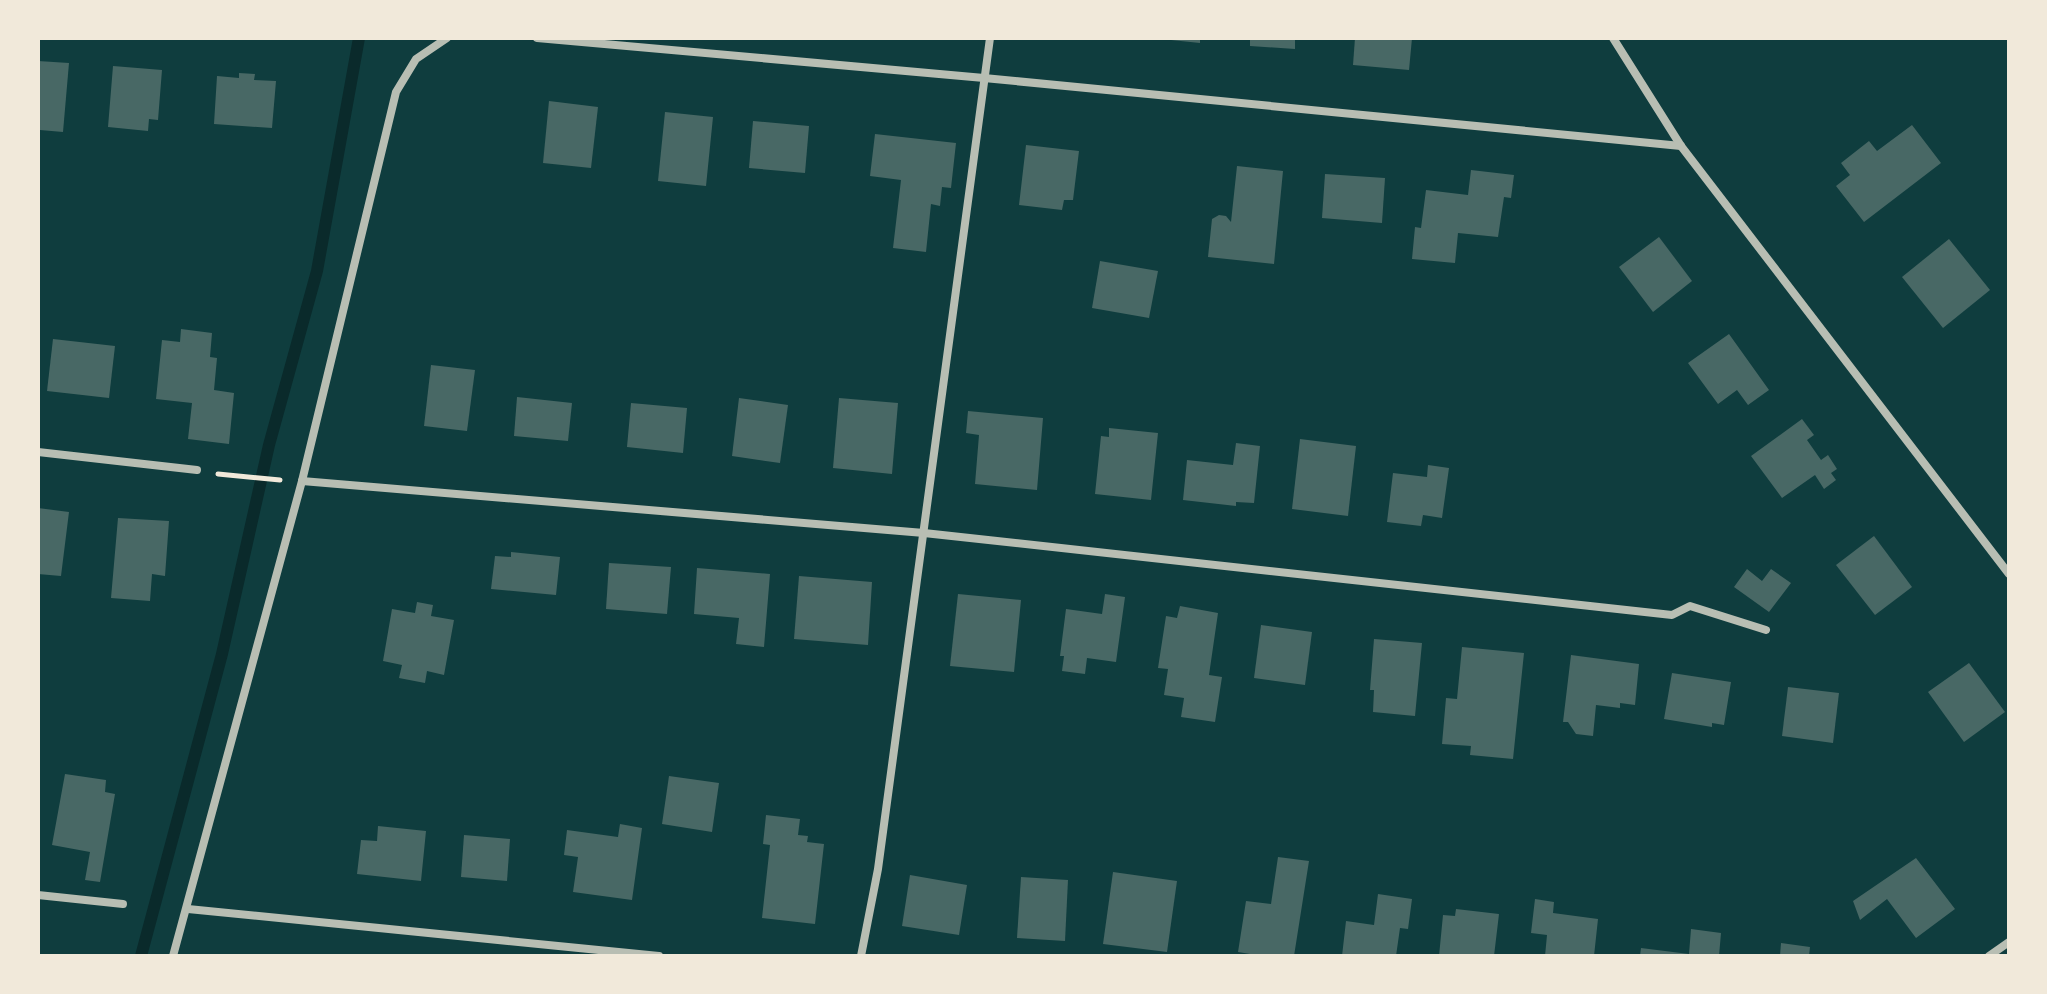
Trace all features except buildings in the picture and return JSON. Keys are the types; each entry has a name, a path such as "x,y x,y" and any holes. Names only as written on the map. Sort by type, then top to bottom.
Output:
{"street":[{"path":"173,956 302,481 396,92 416,59 447,38"},
{"path":"537,38 1681,146"},
{"path":"861,956 878,869 990,38"},
{"path":"1613,38 1681,146 2009,574"},
{"path":"38,452 197,470"},
{"path":"302,481 924,533 1672,615 1690,606 1766,630"},
{"path":"38,895 123,904"},
{"path":"188,909 659,956"},
{"path":"1989,956 2009,942"}],"path":[{"path":"235,477 277,480"}],"waterway":[{"path":"141,956 222,654 269,445 317,271 359,38"}]}
